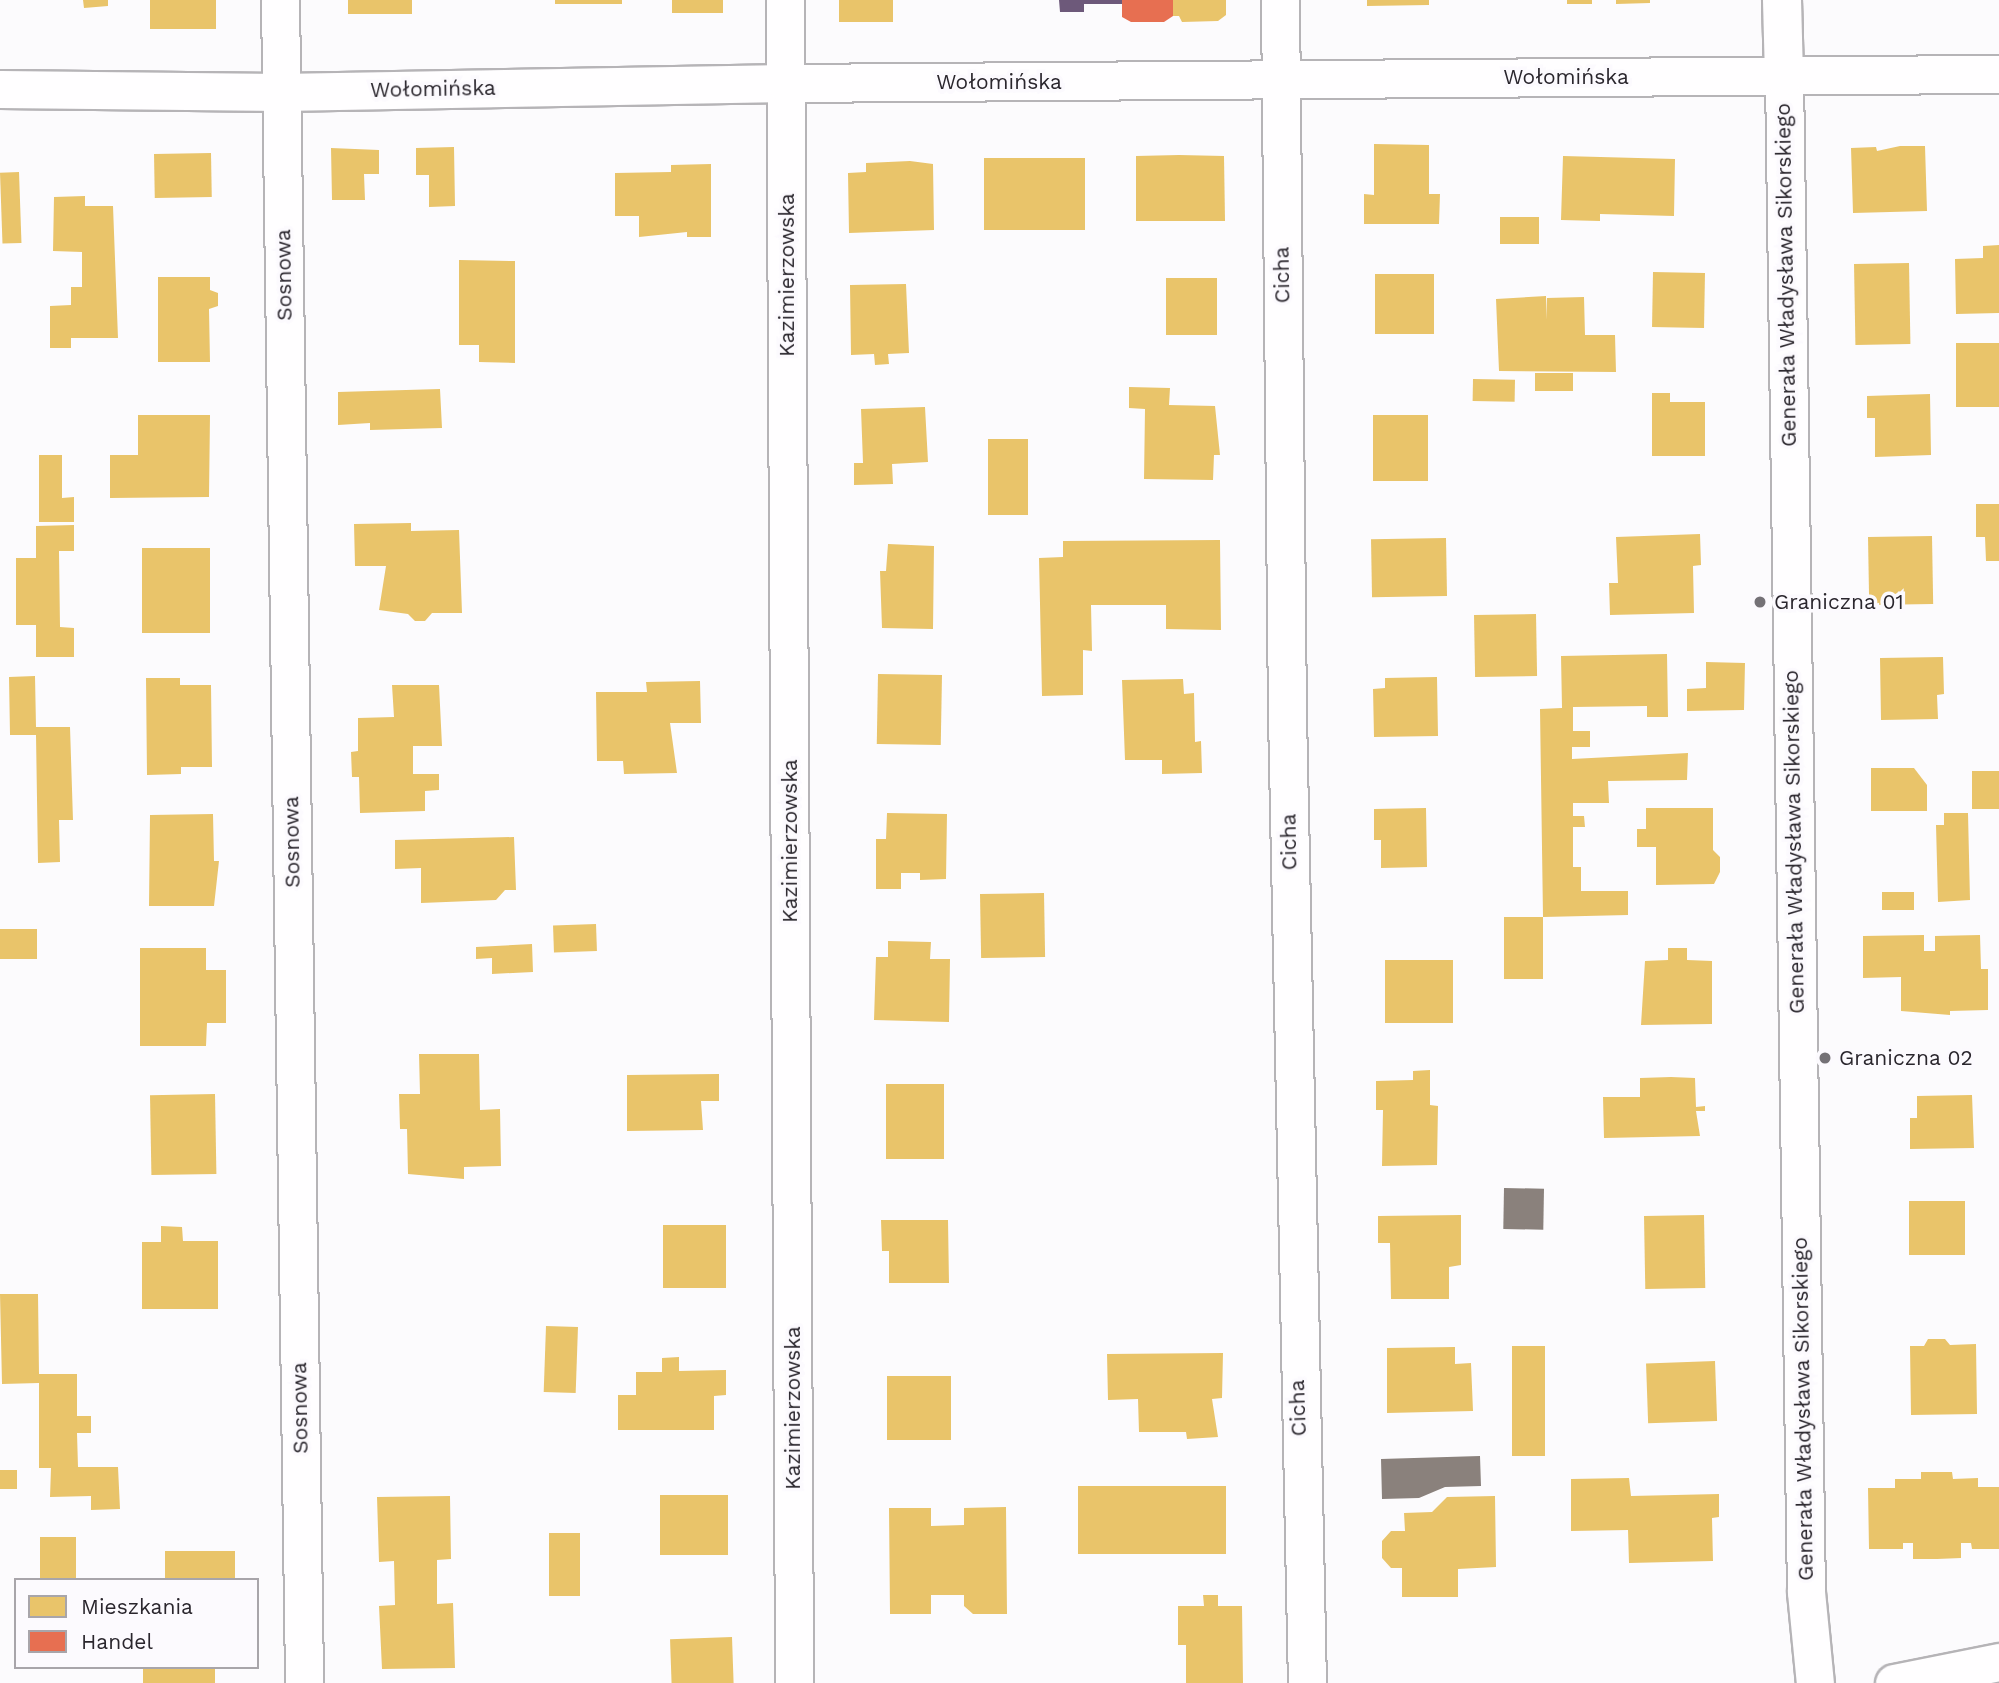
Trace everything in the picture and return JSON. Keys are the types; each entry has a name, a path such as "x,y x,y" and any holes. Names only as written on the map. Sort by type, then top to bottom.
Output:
{"street":[{"name":"Sosnowa","path":"281,0 304,1683"},
{"name":"Kazimierzowska","path":"785,0 794,1683"},
{"name":"Cicha","path":"1280,0 1297,1350 1307,1683"},
{"name":"Generała Władysława Sikorskiego","path":"1782,0 1806,1578 1815,1683"},
{"name":"Wołomińska","path":"0,89 281,92 786,83 1999,74"},
{"path":"1894,1683 1999,1662"}],"building: Mieszkania":[{"path":"83,0 108,0 108,6 84,8"},
{"path":"150,0 216,0 216,29 150,29"},
{"path":"348,0 412,0 412,14 348,14"},
{"path":"555,0 622,0 622,4 555,4"},
{"path":"672,0 723,0 723,13 672,13"},
{"path":"839,0 893,0 893,22 839,22"},
{"path":"1173,0 1226,0 1226,15 1218,21 1182,22 1179,16 1173,16"},
{"path":"1367,0 1429,0 1429,5 1367,6"},
{"path":"1567,0 1592,0 1592,4 1567,4"},
{"path":"1616,0 1650,0 1650,3 1616,4"},
{"path":"1374,144 1429,145 1429,194 1440,194 1439,224 1364,224 1364,194 1374,195"},
{"path":"1900,146 1925,146 1927,211 1853,213 1851,148 1876,147 1877,151"},
{"path":"454,147 455,206 429,207 429,175 416,175 416,148"},
{"path":"331,148 379,150 379,174 364,174 365,200 332,200"},
{"path":"211,153 212,197 155,198 154,154"},
{"path":"1136,156 1224,156 1225,221 1136,221"},
{"path":"1563,156 1675,159 1674,216 1600,214 1600,221 1561,220"},
{"path":"984,158 1085,158 1085,230 984,230"},
{"path":"910,161 933,164 934,230 849,233 848,173 866,172 866,163"},
{"path":"711,164 711,237 687,237 687,232 639,237 639,216 615,216 615,173 671,172 671,165"},
{"path":"19,172 21,243 2,244 0,173"},
{"path":"85,196 85,206 113,206 118,338 71,338 71,348 50,348 50,306 71,305 71,287 82,287 82,252 53,251 54,197"},
{"path":"1500,217 1539,217 1539,244 1500,244"},
{"path":"1999,245 1999,313 1956,314 1955,259 1983,258 1983,246"},
{"path":"459,260 515,261 515,363 479,362 479,345 459,345"},
{"path":"1909,263 1910,344 1855,345 1854,264"},
{"path":"1653,272 1705,273 1704,328 1652,327"},
{"path":"1375,274 1434,274 1434,334 1375,334"},
{"path":"158,277 210,277 210,290 218,293 218,306 209,309 210,362 158,362"},
{"path":"1166,278 1217,278 1217,335 1166,335"},
{"path":"906,284 909,353 888,354 889,364 875,365 874,354 851,355 850,285"},
{"path":"1546,296 1547,320 1547,298 1584,297 1585,335 1615,335 1616,372 1499,371 1496,299"},
{"path":"1956,343 1999,343 1999,407 1956,407"},
{"path":"1535,373 1573,373 1573,391 1535,391"},
{"path":"1473,379 1515,380 1515,402 1473,401"},
{"path":"1129,387 1170,388 1169,405 1215,406 1220,455 1214,455 1213,480 1144,479 1145,409 1129,408"},
{"path":"440,389 442,428 370,430 370,423 338,425 338,392"},
{"path":"1652,393 1670,393 1670,402 1705,402 1705,456 1652,456"},
{"path":"1930,394 1931,455 1875,457 1875,418 1867,418 1867,396"},
{"path":"925,407 928,462 892,464 893,484 854,485 854,463 863,463 861,409"},
{"path":"138,415 210,415 209,497 110,498 110,455 138,455"},
{"path":"1373,415 1428,415 1428,481 1373,481"},
{"path":"988,439 1028,439 1028,515 988,515"},
{"path":"39,455 62,455 62,498 74,497 74,522 39,522"},
{"path":"1976,504 1999,504 1999,561 1986,561 1985,537 1976,537"},
{"path":"411,523 411,531 459,530 462,613 432,613 425,621 415,621 408,614 379,610 386,566 355,566 354,524"},
{"path":"74,525 74,551 59,551 60,627 74,628 74,657 36,657 36,625 16,625 16,558 36,558 36,526"},
{"path":"1700,534 1701,565 1693,566 1694,613 1610,615 1609,583 1618,583 1616,537"},
{"path":"1932,536 1933,604 1869,605 1868,537"},
{"path":"1446,538 1447,596 1372,597 1371,539"},
{"path":"1220,540 1221,630 1166,629 1166,605 1091,605 1092,651 1083,650 1083,695 1042,696 1039,558 1063,557 1063,541"},
{"path":"888,544 934,546 933,629 882,628 880,571 886,571"},
{"path":"142,548 210,548 210,633 142,633"},
{"path":"1536,614 1537,676 1475,677 1474,615"},
{"path":"1667,654 1668,717 1647,717 1647,706 1573,707 1573,731 1590,731 1590,747 1572,747 1572,759 1688,753 1687,780 1608,781 1609,803 1573,803 1573,816 1584,816 1585,827 1573,827 1573,867 1581,867 1581,891 1628,891 1628,915 1543,917 1540,709 1562,708 1561,656"},
{"path":"1943,657 1944,694 1937,695 1938,719 1881,720 1880,658"},
{"path":"1706,662 1745,663 1744,710 1687,711 1687,689 1706,688"},
{"path":"878,674 942,675 941,745 877,744"},
{"path":"35,676 36,727 70,727 73,820 59,820 60,862 38,863 36,735 10,735 9,677"},
{"path":"1437,677 1438,736 1374,737 1373,689 1385,688 1385,678"},
{"path":"146,678 180,678 180,685 211,685 212,767 181,767 181,774 147,775"},
{"path":"1183,679 1184,694 1194,693 1195,742 1201,741 1202,773 1162,774 1162,760 1125,760 1122,680"},
{"path":"700,681 701,723 670,723 677,773 624,774 623,761 597,761 596,692 647,692 646,682"},
{"path":"392,685 439,685 442,746 413,746 413,774 439,774 439,790 425,791 425,811 360,813 359,777 352,777 351,752 358,751 358,718 394,717"},
{"path":"1871,768 1914,768 1927,785 1927,811 1871,811"},
{"path":"1972,771 1999,771 1999,809 1972,809"},
{"path":"1426,808 1427,867 1381,868 1381,840 1374,840 1374,809"},
{"path":"1646,808 1713,808 1713,850 1720,857 1720,872 1714,884 1656,885 1656,847 1637,847 1637,829 1646,829"},
{"path":"887,813 947,814 946,879 920,880 920,873 901,873 901,889 876,889 876,839 886,839"},
{"path":"1944,813 1968,813 1970,900 1938,902 1936,825 1944,825"},
{"path":"213,814 214,861 219,861 214,906 149,906 150,815"},
{"path":"514,837 516,890 505,890 496,900 421,903 421,868 395,869 395,840"},
{"path":"1882,892 1914,892 1914,910 1882,910"},
{"path":"1044,893 1045,957 981,958 980,894"},
{"path":"1504,917 1543,917 1543,979 1504,979"},
{"path":"596,924 597,951 554,952 553,926"},
{"path":"0,929 37,929 37,959 0,959"},
{"path":"1924,935 1924,951 1935,951 1935,936 1980,935 1981,969 1988,969 1988,1010 1950,1011 1950,1015 1901,1011 1901,977 1863,978 1863,936"},
{"path":"888,941 931,942 930,959 950,959 949,1022 874,1020 876,957 888,957"},
{"path":"532,944 533,972 492,974 492,958 476,959 476,947"},
{"path":"140,948 206,948 206,970 226,970 226,1023 207,1023 206,1046 140,1046"},
{"path":"1668,948 1687,948 1687,960 1712,961 1712,1024 1641,1025 1645,961 1668,960"},
{"path":"1385,960 1453,960 1453,1023 1385,1023"},
{"path":"419,1054 479,1054 480,1110 500,1109 501,1166 464,1167 464,1179 408,1174 407,1129 400,1129 399,1094 420,1094"},
{"path":"1430,1070 1430,1105 1438,1106 1437,1165 1382,1166 1383,1110 1376,1110 1376,1081 1413,1080 1413,1071"},
{"path":"719,1074 719,1101 701,1101 703,1130 627,1131 627,1075"},
{"path":"1640,1078 1695,1078 1696,1107 1705,1106 1705,1111 1696,1111 1700,1136 1604,1138 1603,1097 1640,1097"},
{"path":"886,1084 944,1084 944,1159 886,1159"},
{"path":"215,1094 216,1174 151,1175 150,1095"},
{"path":"1972,1095 1974,1148 1910,1149 1910,1118 1917,1118 1917,1096"},
{"path":"1909,1201 1965,1201 1965,1255 1909,1255"},
{"path":"1461,1215 1461,1265 1449,1267 1449,1299 1391,1299 1390,1243 1378,1243 1378,1216"},
{"path":"1704,1215 1705,1288 1645,1289 1644,1216"},
{"path":"881,1220 948,1220 949,1283 889,1283 889,1251 882,1251"},
{"path":"663,1225 726,1225 726,1288 663,1288"},
{"path":"161,1226 182,1227 183,1241 218,1241 218,1309 142,1309 142,1242 161,1242"},
{"path":"0,1294 38,1294 39,1374 77,1374 77,1416 91,1416 91,1433 77,1433 78,1467 118,1467 120,1509 91,1510 91,1496 50,1497 51,1468 39,1468 39,1383 2,1384"},
{"path":"546,1326 578,1327 576,1393 544,1392"},
{"path":"1928,1339 1945,1339 1950,1345 1976,1344 1977,1414 1911,1415 1910,1346 1924,1346"},
{"path":"1512,1346 1545,1346 1545,1456 1512,1456"},
{"path":"1455,1347 1455,1364 1471,1363 1473,1411 1387,1413 1387,1348"},
{"path":"1223,1353 1222,1398 1212,1399 1218,1437 1187,1439 1186,1432 1139,1432 1138,1399 1108,1400 1107,1354"},
{"path":"679,1357 679,1371 726,1370 726,1395 714,1396 714,1430 618,1430 618,1395 636,1395 636,1372 662,1372 662,1358"},
{"path":"1715,1361 1717,1421 1648,1423 1646,1363"},
{"path":"887,1376 951,1376 951,1440 887,1440"},
{"path":"0,1470 17,1470 17,1489 0,1489"},
{"path":"1921,1472 1952,1472 1953,1479 1978,1478 1978,1487 1999,1487 1999,1549 1972,1549 1971,1543 1961,1543 1961,1558 1913,1559 1913,1543 1903,1543 1903,1549 1869,1549 1868,1488 1895,1488 1895,1479 1921,1479"},
{"path":"1629,1478 1631,1496 1719,1494 1719,1517 1712,1518 1713,1561 1629,1563 1628,1530 1571,1531 1571,1479"},
{"path":"1078,1486 1226,1486 1226,1554 1078,1554"},
{"path":"660,1495 728,1495 728,1555 660,1555"},
{"path":"450,1496 451,1559 437,1560 437,1604 453,1603 455,1668 382,1669 379,1606 395,1605 394,1561 379,1562 377,1497"},
{"path":"1495,1496 1496,1567 1458,1569 1458,1597 1402,1597 1402,1568 1391,1568 1382,1558 1382,1541 1391,1531 1405,1531 1404,1513 1432,1512 1447,1497"},
{"path":"1006,1507 1007,1614 973,1614 964,1606 964,1595 931,1595 931,1614 890,1614 889,1508 931,1508 931,1526 964,1525 964,1508"},
{"path":"549,1533 580,1533 580,1596 549,1596"},
{"path":"40,1537 76,1537 76,1578 40,1578"},
{"path":"165,1551 235,1551 235,1578 165,1578"},
{"path":"1203,1595 1218,1595 1218,1606 1242,1606 1243,1683 1186,1683 1186,1645 1178,1645 1178,1606 1204,1606"},
{"path":"732,1637 734,1683 672,1683 670,1639"},
{"path":"143,1669 215,1669 215,1683 143,1683"}],"building: Handel":[{"path":"1122,0 1173,0 1173,16 1164,22 1131,22 1122,17"}],"building: Biura":[{"path":"1059,0 1122,0 1122,4 1084,4 1084,12 1060,12"}],"building: Przemysł":[{"path":"1504,1188 1544,1189 1543,1230 1503,1229"},
{"path":"1480,1456 1481,1486 1445,1487 1419,1498 1382,1499 1381,1459"}],"place":[{"name":"Graniczna 01","path":"1760,602"},
{"name":"Graniczna 02","path":"1825,1058"}]}
